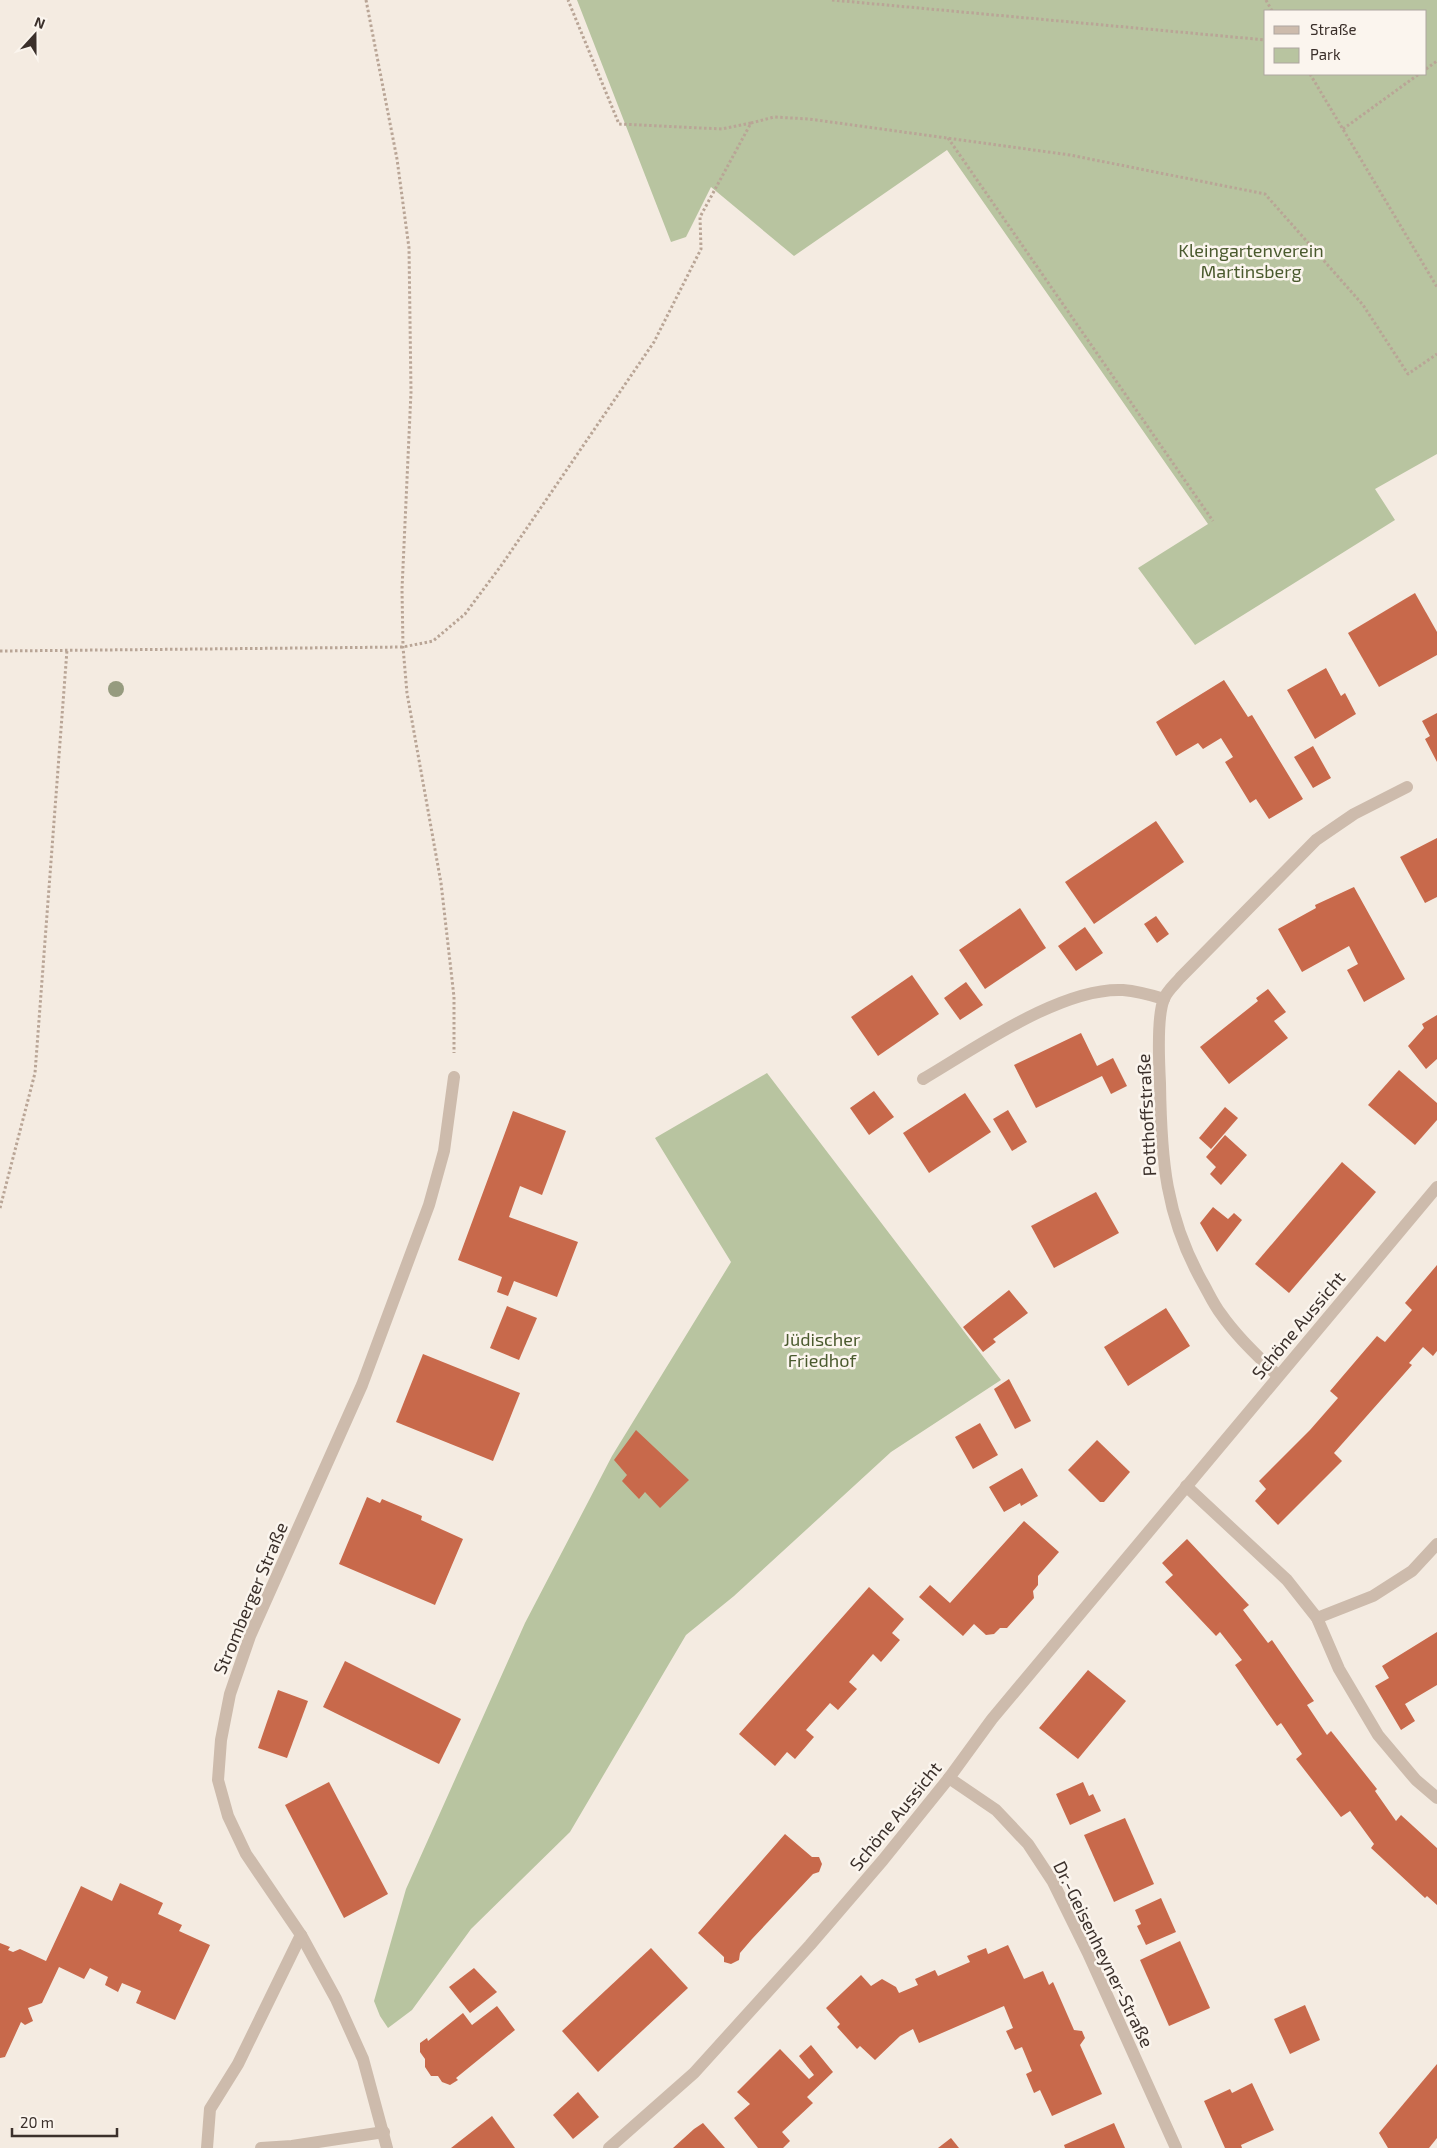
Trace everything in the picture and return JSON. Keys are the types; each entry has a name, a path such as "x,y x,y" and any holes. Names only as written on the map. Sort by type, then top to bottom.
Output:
{"street":[{"path":"923,1079 1032,1014 1088,994 1122,990 1164,999 1180,978 1316,840 1354,814 1407,787"},
{"name":"Potthoffstraße","path":"1164,999 1160,1051 1161,1144 1166,1184 1176,1225 1194,1268 1220,1313 1245,1344 1278,1376"},
{"name":"Stromberger Straße","path":"387,2148 363,2059 336,1999 301,1935 246,1854 228,1816 218,1780 221,1740 230,1694 250,1636 362,1385 426,1214 444,1151 454,1077"},
{"name":"Schöne Aussicht","path":"609,2148 694,2073 853,1895 949,1778 992,1719 1437,1187"},
{"path":"1186,1486 1287,1580 1317,1618 1339,1669 1378,1735 1416,1780 1437,1798"},
{"path":"1317,1618 1373,1596 1412,1571 1437,1544"},
{"name":"Dr.-Geisenheyner-Straße","path":"949,1778 996,1810 1028,1844 1053,1882 1088,1953 1176,2148"},
{"path":"207,2148 210,2109 238,2064 301,1935"},
{"path":"261,2148 292,2146 384,2132"}],"path":[{"path":"366,0 397,159 409,248 411,392 402,588 403,647 407,693 441,883 454,997 454,1077"},
{"path":"568,0 619,124 722,129 774,117 809,119 1070,155 1265,194 1362,305 1408,374 1437,354"},
{"path":"832,0 1264,40"},
{"path":"1311,75 1437,287"},
{"path":"1343,129 1418,75"},
{"path":"0,651 403,647 433,640 471,607 654,342 701,249 700,217 751,123"},
{"path":"948,138 1213,521"},
{"path":"0,1208 35,1072 67,650"}],"green space":[{"name":"Kleingartenverein Martinsberg","path":"577,0 1437,0 1437,454 1375,489 1395,520 1195,645 1138,568 1208,524 947,150 794,256 711,187 686,237 671,242"},
{"name":"Jüdischer Friedhof","path":"767,1073 1001,1380 891,1452 734,1596 686,1635 570,1832 471,1929 412,2010 388,2028 380,2016 374,2001 406,1889 525,1623 612,1456 731,1262 655,1138"}],"building":[{"path":"1415,593 1437,632 1437,655 1379,687 1348,633"},
{"path":"1326,668 1341,696 1345,693 1356,714 1315,739 1287,690"},
{"path":"1224,680 1248,717 1252,715 1303,799 1269,819 1256,799 1250,803 1225,762 1233,757 1221,738 1203,749 1198,743 1176,756 1156,722"},
{"path":"1437,713 1437,762 1425,739 1430,736 1422,721"},
{"path":"1313,746 1331,778 1313,788 1294,757"},
{"path":"1156,821 1184,862 1094,924 1065,882"},
{"path":"1437,838 1437,897 1425,903 1400,857"},
{"path":"1354,887 1405,979 1364,1002 1347,970 1358,964 1349,946 1302,972 1278,929 1316,908 1315,905"},
{"path":"1020,908 1046,948 985,989 959,950"},
{"path":"1156,916 1169,934 1157,943 1144,924"},
{"path":"1085,927 1103,953 1076,971 1058,946"},
{"path":"912,975 939,1014 878,1056 851,1017"},
{"path":"966,982 983,1005 960,1020 944,998"},
{"path":"1268,989 1286,1012 1274,1021 1288,1038 1229,1084 1200,1047 1258,1001 1256,998"},
{"path":"1437,1015 1437,1059 1426,1069 1408,1046 1424,1028 1422,1024"},
{"path":"1081,1033 1097,1066 1113,1058 1127,1086 1111,1094 1102,1076 1036,1108 1014,1065"},
{"path":"1399,1070 1437,1103 1437,1120 1415,1145 1368,1105"},
{"path":"874,1091 894,1117 869,1135 850,1108"},
{"path":"965,1093 991,1132 929,1173 903,1133"},
{"path":"1225,1107 1238,1118 1211,1149 1199,1138"},
{"path":"1008,1110 1027,1142 1012,1151 993,1119"},
{"path":"513,1111 566,1131 542,1195 520,1186 509,1217 578,1242 557,1297 514,1281 508,1296 497,1292 502,1277 458,1260"},
{"path":"1225,1135 1247,1155 1221,1185 1210,1174 1216,1167 1206,1157"},
{"path":"1342,1162 1376,1192 1289,1293 1255,1264"},
{"path":"1096,1192 1119,1233 1054,1268 1031,1226"},
{"path":"1213,1207 1228,1219 1234,1213 1242,1220 1217,1252 1200,1223"},
{"path":"1437,1265 1437,1351 1433,1356 1423,1347 1409,1363 1412,1365 1334,1453 1342,1461 1278,1525 1255,1501 1266,1489 1259,1481 1310,1430 1338,1398 1330,1391 1377,1336 1385,1342 1412,1310 1405,1303"},
{"path":"1009,1290 1028,1313 993,1339 996,1342 983,1352 963,1327"},
{"path":"507,1306 537,1318 519,1360 490,1348"},
{"path":"1166,1308 1190,1346 1128,1386 1104,1347"},
{"path":"423,1354 520,1393 493,1461 396,1422"},
{"path":"1009,1379 1031,1421 1015,1429 994,1389"},
{"path":"980,1423 998,1455 973,1469 955,1437"},
{"path":"636,1430 689,1480 660,1508 645,1492 639,1499 622,1481 627,1475 614,1460"},
{"path":"1097,1440 1130,1472 1104,1502 1100,1502 1068,1470"},
{"path":"1022,1468 1038,1496 1021,1506 1020,1503 1004,1512 989,1487"},
{"path":"367,1497 380,1503 382,1499 422,1516 421,1520 463,1539 435,1605 339,1564"},
{"path":"1024,1521 1059,1552 1038,1576 1038,1585 1033,1591 1034,1598 1007,1628 1000,1628 994,1634 986,1635 974,1624 963,1636 919,1597 930,1585 950,1603"},
{"path":"1187,1539 1249,1605 1243,1610 1268,1643 1272,1640 1314,1701 1307,1705 1327,1735 1331,1731 1377,1789 1375,1791 1396,1821 1401,1815 1437,1848 1437,1905 1427,1896 1425,1898 1371,1848 1374,1844 1350,1811 1341,1817 1296,1759 1302,1754 1281,1723 1277,1726 1235,1665 1242,1660 1220,1632 1216,1636 1165,1582 1173,1575 1162,1563"},
{"path":"869,1587 904,1619 892,1633 900,1640 881,1662 873,1654 849,1682 857,1689 838,1710 830,1703 806,1730 814,1737 795,1759 787,1752 775,1766 739,1734"},
{"path":"1437,1632 1437,1685 1405,1704 1415,1721 1401,1730 1375,1686 1389,1678 1382,1666"},
{"path":"345,1661 461,1719 439,1764 323,1707"},
{"path":"1088,1670 1126,1701 1078,1759 1039,1728"},
{"path":"278,1690 308,1701 287,1758 258,1748"},
{"path":"329,1782 388,1894 344,1918 285,1805"},
{"path":"1083,1782 1089,1796 1093,1794 1101,1811 1070,1825 1056,1794"},
{"path":"1125,1818 1154,1884 1114,1902 1084,1835"},
{"path":"785,1834 812,1857 819,1857 822,1864 819,1872 813,1874 752,1939 740,1953 739,1960 731,1964 724,1962 724,1957 698,1933"},
{"path":"120,1883 163,1903 158,1914 182,1925 179,1931 210,1945 175,2020 136,2003 141,1991 122,1983 118,1992 105,1985 108,1977 90,1968 84,1979 59,1967 42,2003 28,2008 33,2021 25,2025 21,2022 5,2057 0,2058 0,1943 10,1947 8,1950 13,1952 20,1949 46,1961 81,1886 112,1901"},
{"path":"1161,1898 1176,1932 1146,1945 1137,1926 1141,1924 1135,1910"},
{"path":"1180,1941 1210,2008 1169,2026 1140,1960"},
{"path":"1008,1945 1024,1979 1043,1971 1049,1985 1053,1982 1074,2030 1082,2031 1085,2038 1080,2045 1102,2094 1052,2116 1040,2090 1034,2093 1026,2074 1032,2071 1022,2047 1015,2050 1006,2031 1013,2028 1004,2006 919,2043 913,2029 900,2036 875,2060 860,2046 857,2049 837,2027 840,2024 826,2008 861,1975 871,1986 882,1979 896,1987 899,1993 918,1985 915,1979 935,1970 938,1976 970,1962 967,1956 986,1948 988,1954"},
{"path":"651,1948 688,1988 598,2072 562,2031"},
{"path":"474,1968 497,1992 470,2013 449,1987"},
{"path":"1305,2005 1320,2040 1290,2054 1274,2019"},
{"path":"497,2006 515,2030 450,2085 442,2082 438,2076 431,2076 425,2067 425,2059 420,2052 420,2043 427,2038 428,2041 463,2013 472,2025"},
{"path":"811,2045 833,2072 807,2097 813,2103 782,2132 790,2141 783,2148 758,2148 734,2118 750,2104 737,2092 780,2049 809,2079 814,2075 799,2056"},
{"path":"1437,2064 1437,2138 1429,2148 1388,2148 1379,2133"},
{"path":"1252,2083 1274,2130 1241,2145 1242,2148 1225,2148 1204,2101 1230,2089 1232,2093"},
{"path":"578,2092 599,2117 573,2139 553,2115"},
{"path":"492,2116 515,2148 451,2148"},
{"path":"703,2123 725,2148 673,2148 694,2129"},
{"path":"1114,2123 1125,2148 1065,2148 1064,2145"},
{"path":"951,2138 959,2148 938,2148"}]}
